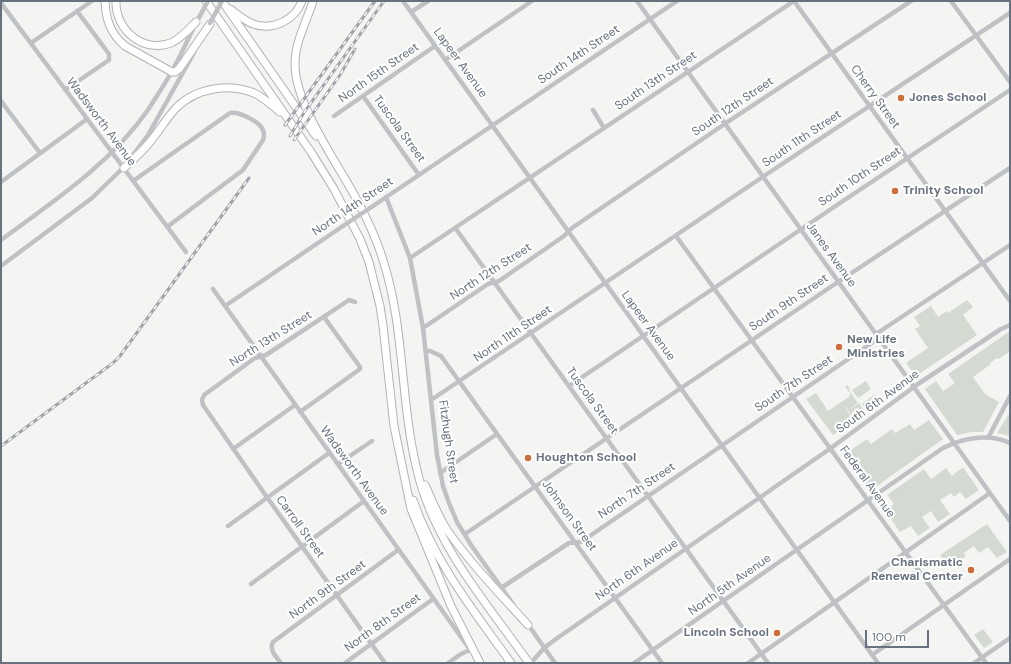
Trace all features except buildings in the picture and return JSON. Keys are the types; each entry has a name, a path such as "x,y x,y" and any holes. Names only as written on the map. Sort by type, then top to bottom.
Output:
{"highway":[{"path":"105,1 108,24 118,40 125,46 172,72 179,69 210,23"},
{"path":"116,1 118,18 126,31 139,41 148,44 163,45 172,42 180,37 196,22"},
{"path":"207,1 334,189 360,239 369,262 383,326 394,426 411,509 420,535 451,606 480,663"},
{"path":"223,3 246,21 260,26 268,26 282,22 293,16 302,1"},
{"path":"314,1 296,53 296,76 298,89 328,152"},
{"path":"223,3 328,152 349,186 375,238 389,279 397,327 407,417 414,460 426,500 447,546 468,579 530,663"},
{"path":"124,168 142,151 176,108 187,100 207,90 229,88 248,92 266,100 288,119"},
{"path":"414,460 435,508 447,529 485,577 528,624"},
{"path":"405,477 418,513 441,562 457,589 511,663"}],"street":[{"path":"31,43 92,1"},
{"path":"1,240 75,185 95,168 130,133 148,110 172,72 207,1"},
{"name":"Lapeer Avenue","path":"403,1 878,663"},
{"path":"412,12 428,1"},
{"path":"445,60 532,1"},
{"name":"Janes Avenue","path":"637,1 1010,521"},
{"name":"South 14th Street","path":"492,126 677,1"},
{"name":"Cherry Street","path":"794,1 1010,301"},
{"name":"South 13th Street","path":"530,178 794,1"},
{"name":"South 12th Street","path":"569,232 572,228 725,124 911,1"},
{"path":"951,1 1010,82"},
{"name":"Wadsworth Avenue","path":"1,3 3,11 31,43 186,252"},
{"path":"1,266 92,198 124,168 148,135 210,23 223,3"},
{"path":"65,90 109,60 110,57 77,11"},
{"name":"South 11th Street","path":"605,283 1010,13"},
{"name":"North 15th Street","path":"334,116 435,46"},
{"name":"South 10th Street","path":"568,386 1010,90"},
{"name":"Tuscola Street","path":"363,96 419,175"},
{"path":"1,101 40,153"},
{"path":"592,110 604,128"},
{"path":"133,181 230,113 237,113 245,116 260,125 264,132 263,140 243,170 167,227"},
{"path":"1,182 87,119"},
{"name":"North 14th Street","path":"225,306 492,126"},
{"name":"South 9th Street","path":"680,388 1010,168"},
{"path":"410,258 530,178"},
{"name":"Fitzhugh Street","path":"386,197 410,258 423,328 440,473 449,503 465,534 501,588 555,663"},
{"name":"Tuscola Street","path":"456,228 530,334 768,663"},
{"name":"North 12th Street","path":"423,328 488,284 499,281 569,232"},
{"name":"Federal Avenue","path":"676,236 986,663"},
{"name":"South 7th Street","path":"721,445 793,397 982,263 1010,245"},
{"name":"North 11th Street","path":"431,400 605,283"},
{"name":"Wadsworth Avenue","path":"213,289 480,663"},
{"name":"North 13th Street","path":"202,400 204,395 255,358 266,355 349,300 355,302"},
{"path":"300,412 360,368 324,317"},
{"name":"South 6th Avenue","path":"759,498 915,388 1001,329 1010,325"},
{"name":"Johnson Street","path":"426,351 430,351 441,356 662,663"},
{"path":"465,534 680,388"},
{"path":"988,438 1010,396"},
{"name":"Carroll Street","path":"202,400 203,405 267,498 385,663"},
{"path":"233,449 295,405"},
{"path":"440,473 497,434"},
{"name":"North 5th Avenue","path":"634,663 943,448 954,443 970,439 988,438 1010,443"},
{"path":"338,464 372,440"},
{"name":"North 7th Street","path":"501,588 569,543 581,542 721,445"},
{"path":"228,526 329,453"},
{"path":"748,663 990,493"},
{"name":"North 6th Avenue","path":"530,663 544,648 556,639 759,498"},
{"path":"251,584 364,501"},
{"name":"North 9th Street","path":"281,663 272,650 271,647 273,642 398,550"},
{"path":"872,655 1010,559"},
{"name":"North 8th Street","path":"345,663 433,599"},
{"path":"974,663 1010,638"},
{"path":"448,663 470,650"}],"shaded area":[{"path":"967,300 973,307 963,315 977,335 916,376 906,363 928,348 915,329 920,326 914,317 931,306 938,317 947,311 948,313"},
{"path":"1010,331 1010,351 999,359 997,358 973,377 985,394 999,402 983,432 972,432 957,435 925,389 936,381 943,391 955,383 948,374"},
{"path":"866,381 871,389 858,398 852,390"},
{"path":"848,385 850,392 858,403 851,407 852,408 859,403 866,413 855,421 846,407 850,404 845,407 854,421 833,435 806,399 816,393 828,411 850,396 850,393 845,387"},
{"path":"875,394 881,402 867,412 862,404"},
{"path":"1008,415 1010,416 1010,436 997,433"},
{"path":"929,420 943,439 870,491 844,455 867,439 871,444 892,429 895,433 910,424 914,430"},
{"path":"963,467 979,490 966,499 960,492 954,497 951,493 940,500 950,514 938,522 931,511 922,517 930,528 918,536 911,526 900,532 885,511 894,504 887,495 924,469 931,479 946,468 952,476"},
{"path":"987,524 1007,552 997,558 988,547 979,553 974,546 964,553 966,556 949,568 940,555"},
{"path":"983,629 993,642 984,648 974,635"}],"railway":[{"path":"285,125 375,1"},
{"path":"290,136 305,111 384,1"},
{"path":"294,140 340,75 355,49"},
{"path":"1,446 113,363 120,356 249,178"}],"place":[{"name":"Jones School","path":"901,98"},
{"name":"Trinity School","path":"895,191"},
{"name":"New Life Ministries","path":"839,347"},
{"name":"Houghton School","path":"528,458"},
{"name":"Charismatic Renewal Center","path":"971,570"},
{"name":"Lincoln School","path":"777,633"}]}
